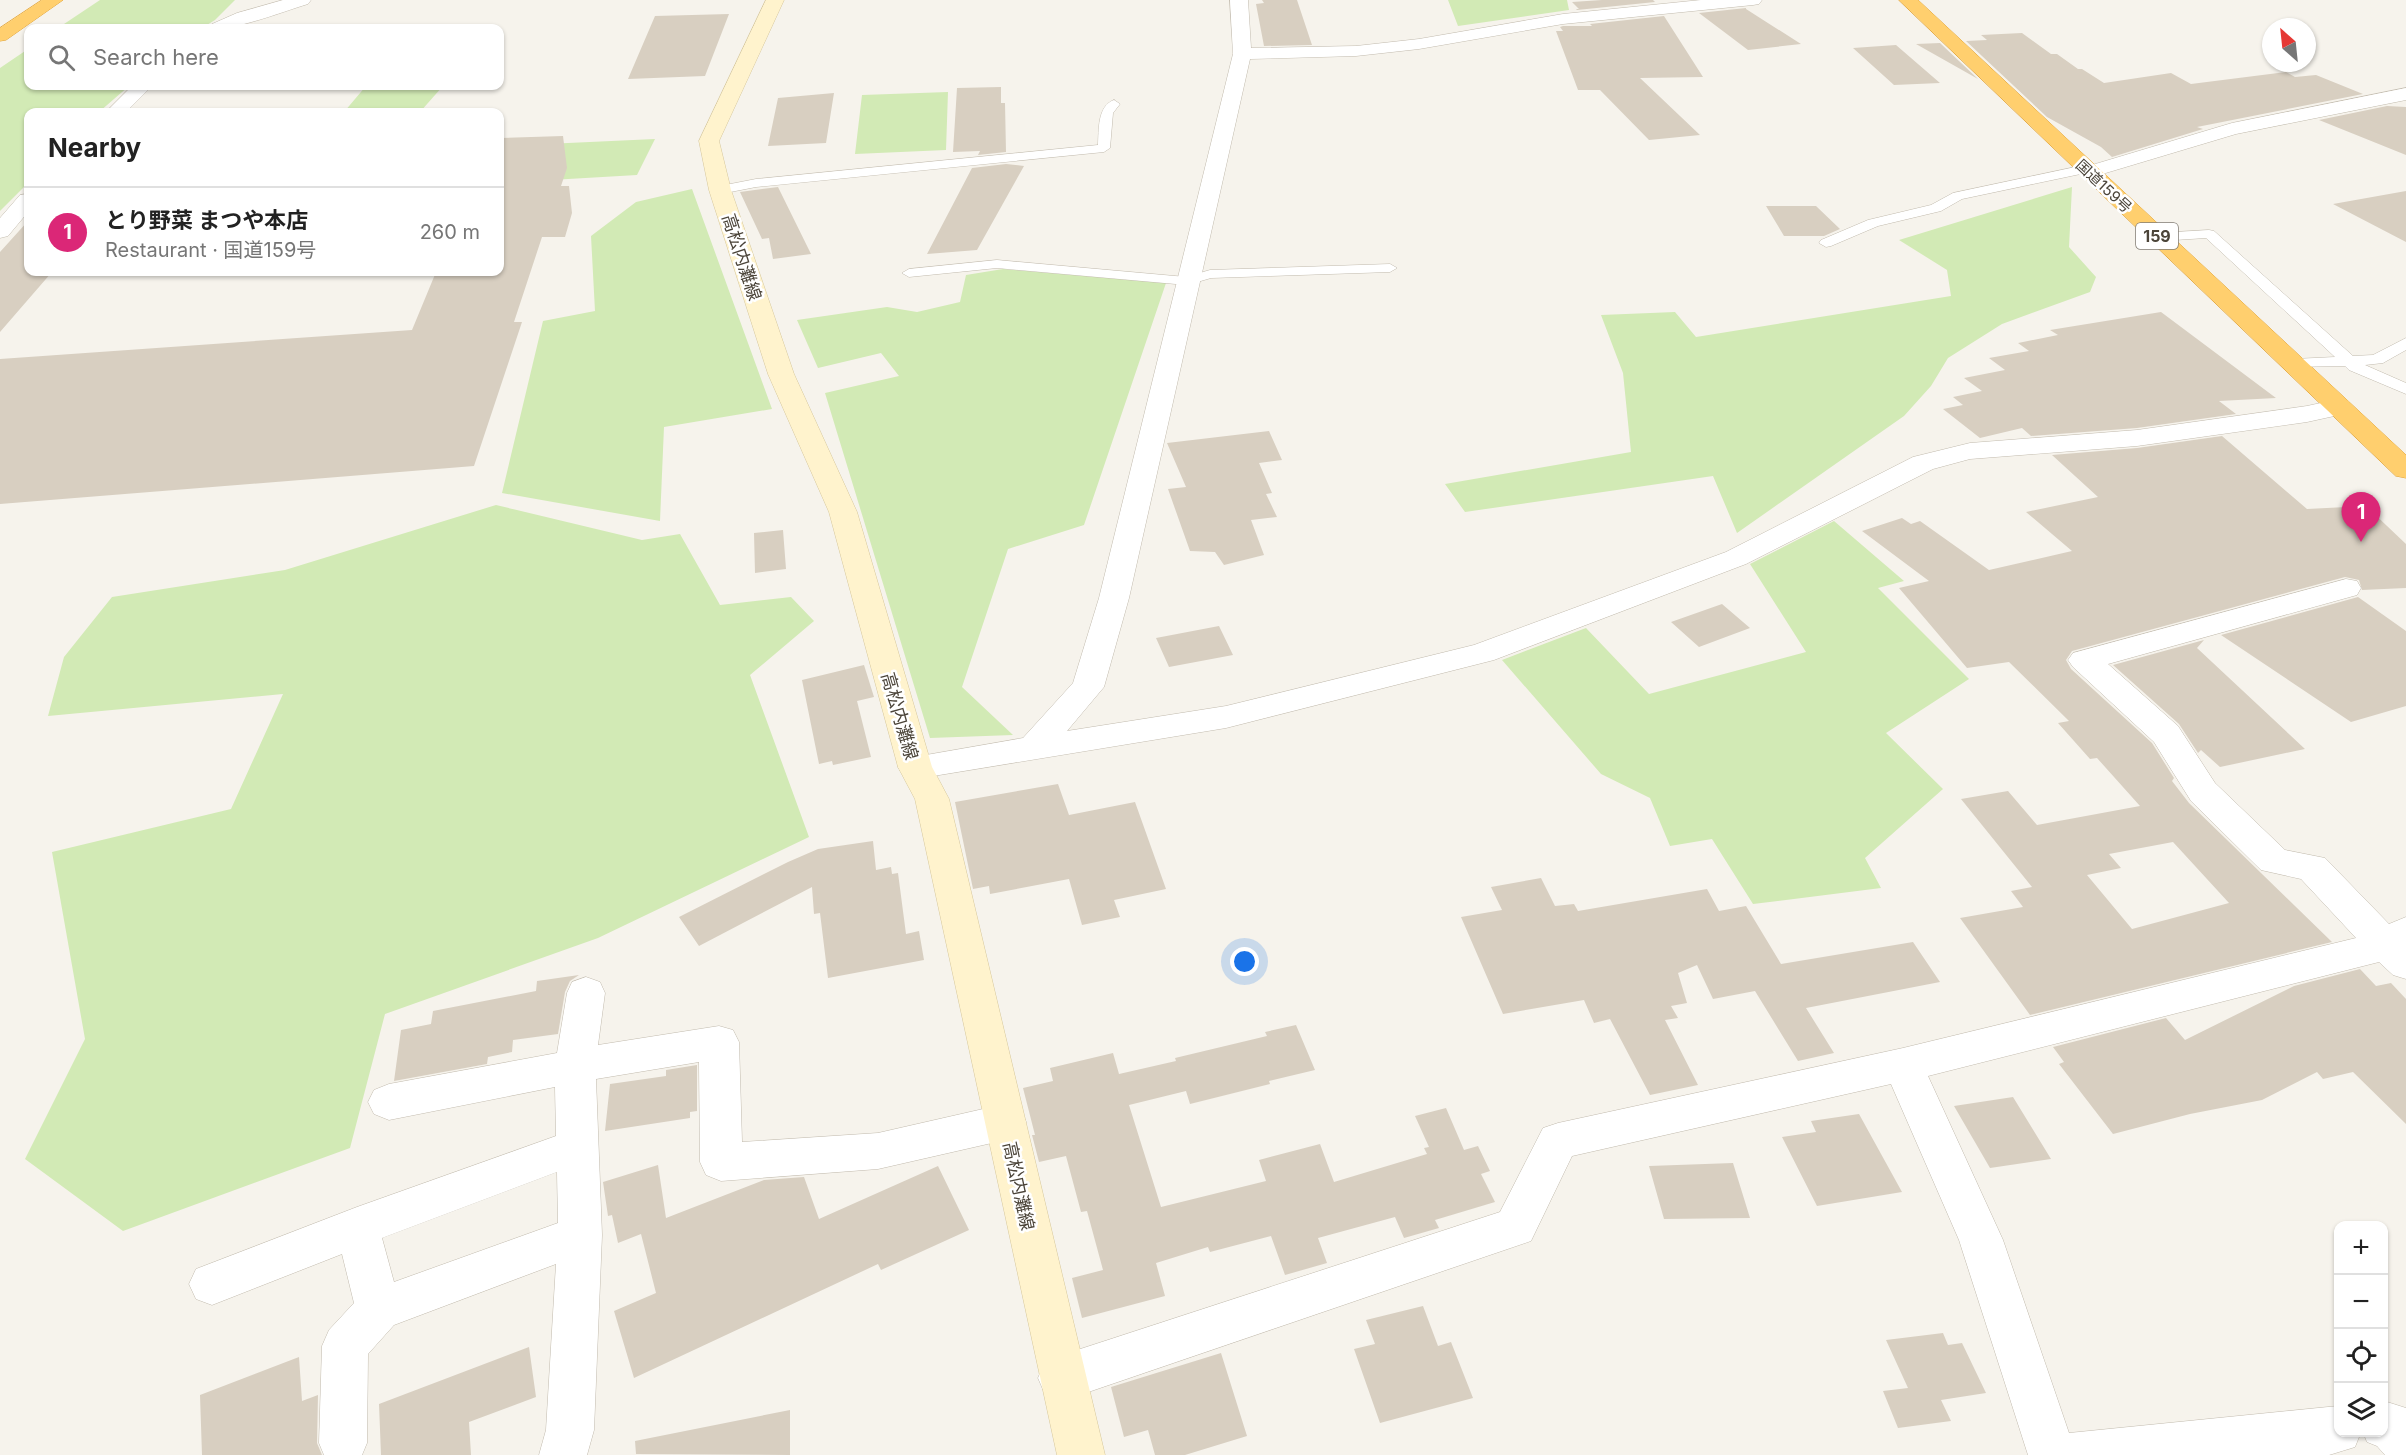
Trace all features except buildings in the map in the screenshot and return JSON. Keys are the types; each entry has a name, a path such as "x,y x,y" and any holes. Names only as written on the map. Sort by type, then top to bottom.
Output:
{"highway":[{"path":"0,36 54,0"},
{"name":"国道159号","path":"1908,0 2406,470"},
{"path":"43,24 71,6"},
{"path":"0,53 24,37"}],"main road":[{"name":"高松内灘線","path":"775,0 709,141 720,190 781,374 843,512 915,767 932,799 1081,1455"}],"street":[{"path":"227,24 243,17 302,0"},
{"path":"1033,748 1088,687 1113,598 1242,54 1239,0"},
{"path":"1242,54 1356,51 1419,44 1563,19 1752,0"},
{"path":"119,108 139,90"},
{"path":"2087,170 2232,129 2406,94"},
{"path":"0,231 24,204"},
{"path":"915,767 1226,717 1483,653 1736,558 1923,463 1970,451 2137,438 2307,414 2339,406"},
{"path":"2346,588 2084,660 2166,734 2203,792 2274,861 2312,868 2399,947"},
{"path":"1062,1378 1515,1227 1558,1141 1903,1065 2399,947"},
{"path":"563,1455 570,1430 580,1235 575,1065 586,993"},
{"path":"389,1102 575,1065 719,1042 721,1162 878,1151 1005,1122"},
{"path":"1903,1065 1981,1240 2052,1455"},
{"path":"212,1284 357,1227 579,1146"},
{"path":"357,1227 378,1309"},
{"path":"343,1443 345,1346 378,1309 580,1235"},
{"path":"2388,1425 2406,1442"},
{"path":"2074,1455 2334,1430"}],"lane":[{"path":"720,190 756,183 1104,148 1107,113 1114,104"},
{"path":"1826,243 1873,223 1936,208 1958,196 2087,170"},
{"path":"2159,237 2209,234 2355,368 2406,389"},
{"path":"909,273 997,264 1187,281 1210,274 1390,268"},
{"path":"2294,364 2378,360 2406,343"}],"green space":[{"path":"100,0 235,0 208,24 64,24"},
{"path":"1448,0 1567,0 1569,10 1458,26"},
{"path":"24,52 24,90 124,90 104,108 24,108 24,187 0,211 0,68"},
{"path":"363,90 439,90 424,108 347,108"},
{"path":"948,92 946,150 855,154 862,95"},
{"path":"655,139 637,175 504,183 504,146"},
{"path":"2072,187 2069,247 2096,277 2090,292 2002,324 1948,358 1931,386 1904,416 1737,533 1713,476 1465,512 1445,484 1631,452 1623,373 1601,315 1675,312 1696,337 1951,296 1947,270 1899,240"},
{"path":"692,189 772,409 664,427 660,521 502,493 543,321 595,311 591,236 636,202"},
{"path":"1003,269 1166,283 1084,525 1008,549 962,687 1013,735 930,738 825,393 899,376 881,353 818,368 797,320 887,307 917,312 960,302 966,275"},
{"path":"496,505 642,540 680,534 720,605 791,597 814,621 750,675 809,837 598,938 385,1014 350,1148 123,1231 25,1159 85,1039 52,852 231,809 283,694 48,716 64,657 112,597 285,570"},
{"path":"1834,521 1904,581 1878,588 1969,679 1886,733 1943,789 1865,858 1881,888 1753,904 1712,839 1670,846 1650,798 1601,774 1502,660 1586,628 1649,694 1806,652 1750,564"}],"place":[{"name":"とり野菜 まつや本店","path":"2361,542"}]}
